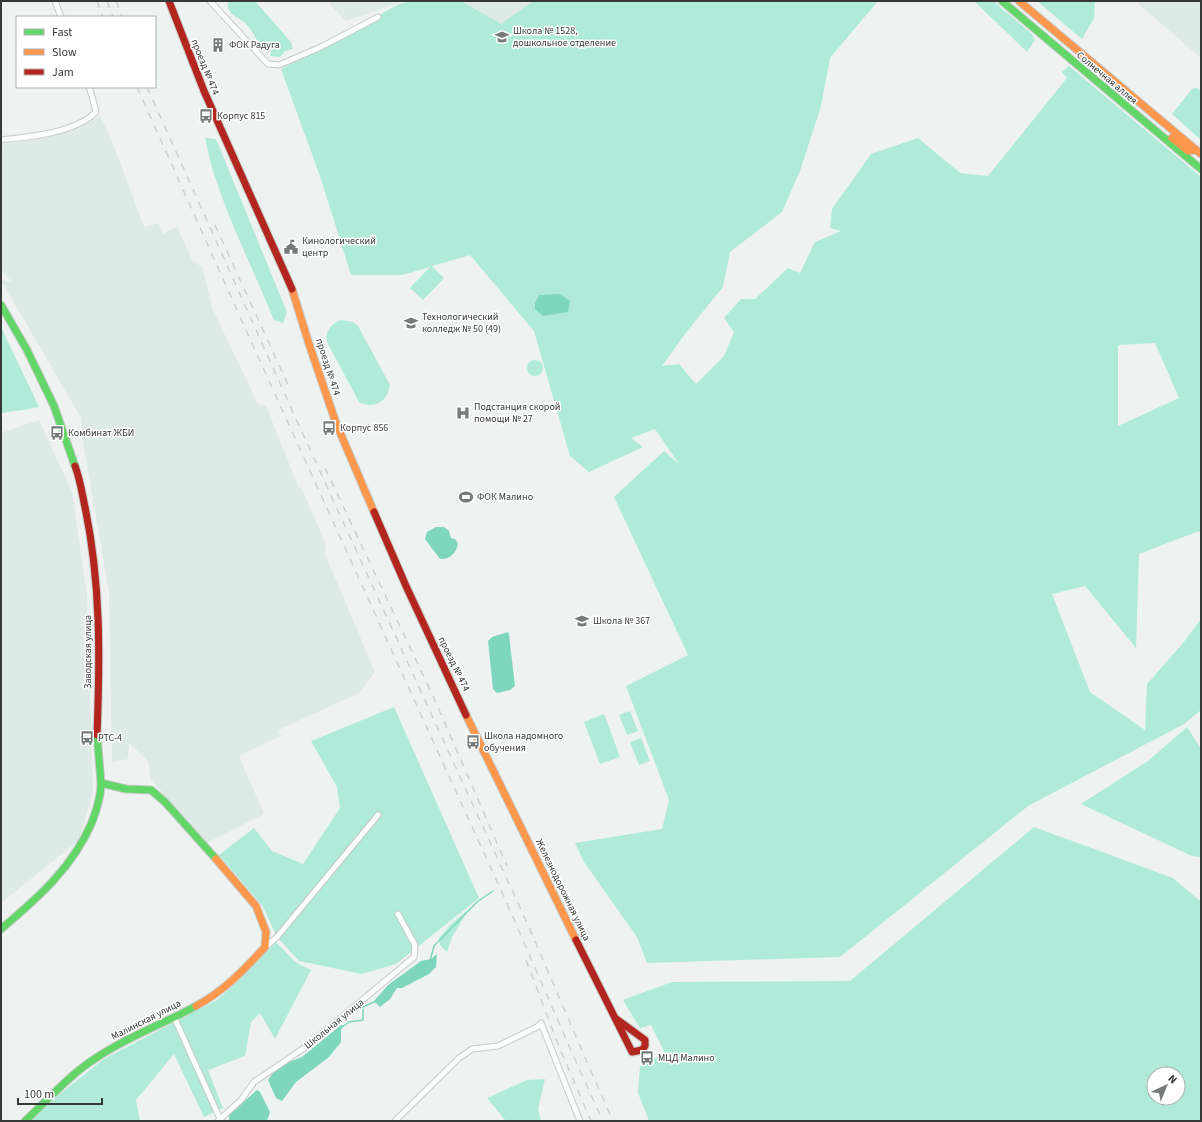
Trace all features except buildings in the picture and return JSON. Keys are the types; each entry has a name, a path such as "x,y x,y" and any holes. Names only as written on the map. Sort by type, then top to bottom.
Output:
{"street":[{"path":"55,1 61,16"},
{"name":"проезд № 474","path":"169,1 204,91 298,303 309,344 336,423 406,586 476,736"},
{"path":"210,1 268,64 279,65 321,47 378,17"},
{"name":"Солнечная аллея","path":"1002,1 1201,169"},
{"name":"Солнечная аллея","path":"1019,1 1198,152"},
{"path":"1,140 57,131 77,125 90,118 96,112 89,88"},
{"path":"1162,137 1162,134 1166,133 1188,151 1198,152"},
{"name":"Заводская улица","path":"1,305 27,350 54,406 77,470 91,535 98,596 99,677 97,738 101,783 101,794 90,830 70,865 53,883 1,929"},
{"name":"Железнодорожная улица","path":"476,736 615,1018 632,1052 638,1053 643,1050 645,1048 645,1040 615,1018"},
{"path":"101,783 126,789 151,790 165,802 224,867 256,906 266,932 265,947"},
{"path":"265,947 277,937 378,815"},
{"name":"Школьная улица","path":"220,1121 241,1100 254,1082 307,1046 414,957 415,945 398,914"},
{"name":"Малинская улица","path":"26,1121 78,1072 105,1052 212,996 235,978 265,947"},
{"path":"174,1017 220,1121"},
{"path":"395,1121 459,1058 472,1049 498,1046 537,1027 540,1023 580,1121"}],"shaded area":[{"path":"228,1 255,1 291,42 293,49 285,51 280,57 270,56 271,49 264,49 247,25 234,16 228,8"},
{"path":"327,1 403,1 346,21"},
{"path":"413,1 461,1 501,24 533,1 878,1 830,58 821,106 800,171 782,212 730,252 723,287 688,330 662,366 679,364 696,384 724,356 734,332 724,318 741,299 755,299 788,268 800,273 815,242 841,231 830,228 832,209 871,154 918,138 960,173 988,176 1067,78 1062,72 1069,66 1201,177 1201,534 1199,531 1139,554 1136,648 1085,586 1052,594 1090,692 1145,730 1147,684 1183,643 1201,619 1201,710 1184,724 1028,806 840,957 647,963 637,937 584,862 575,843 662,829 669,800 626,686 688,655 614,497 664,451 679,464 655,429 631,438 643,447 589,472 570,456 534,331 470,255 432,266 444,278 423,300 410,288 430,267 402,275 351,275 321,179 281,69 399,4","holes":["1155,343 1179,398 1118,426 1118,345"]},
{"name":"Школа № 1528, дошкольное отделение","path":"439,1 549,1 509,50"},
{"path":"974,1 993,1 1032,34 1035,40 1027,52"},
{"path":"1037,1 1095,1 1094,18 1082,39"},
{"path":"1135,1 1201,1 1201,58"},
{"path":"1196,88 1201,92 1201,140 1172,114 1192,89"},
{"path":"100,116 112,141 144,227 158,223 163,234 177,226 192,260 203,268 212,308 258,404 266,406 299,488 302,489 326,545 325,554 375,672 359,693 278,730 281,736 239,756 264,814 207,843 153,780 151,780 148,761 129,743 128,759 112,762 109,592 82,436 81,418 1,280 12,282 1,270 1,145 43,138 86,124"},
{"path":"205,138 216,139 287,312 283,323 274,320 235,229 220,193"},
{"path":"560,294 570,301 568,312 543,316 535,309 535,303 539,295"},
{"path":"341,320 353,322 358,326 390,385 389,391 383,400 375,404 370,405 359,402 327,342 328,331 334,324"},
{"path":"1,327 39,407 1,413"},
{"path":"535,360 542,365 543,368 538,375 535,376 528,371 527,368 532,361"},
{"path":"39,420 72,492 87,595 93,792 79,840 1,903 1,433"},
{"path":"436,527 444,527 449,531 451,538 455,539 458,543 454,553 443,559 440,559 425,539 427,532"},
{"path":"508,632 515,686 510,690 497,693 493,689 488,641 492,637"},
{"path":"394,707 479,898 396,964 362,974 299,961 277,937 262,905 219,855 254,828 272,851 303,864 340,808 337,787 311,741"},
{"path":"630,711 638,731 627,735 619,715"},
{"path":"604,714 620,757 600,764 584,722"},
{"path":"1187,727 1201,749 1201,857 1192,856 1081,804 1148,761"},
{"path":"641,738 650,761 639,765 630,742"},
{"path":"1034,827 1173,878 1201,902 1201,1121 649,1121 638,1093 640,1066 665,1053 651,1025 640,1028 623,1000 672,982 850,981"},
{"path":"468,910 452,937 447,952 440,945 439,938 452,923"},
{"path":"276,942 295,962 311,970 275,1039 260,1013 251,1022 245,1056 208,1070 223,1108 204,1117 174,1054 136,1100 140,1121 30,1121 60,1094 104,1059 217,1000"},
{"path":"437,954 436,967 429,974 402,988 397,988 390,999 380,1007 374,1001 388,985 421,961 431,959"},
{"path":"341,1025 343,1025 341,1030 341,1042 329,1057 296,1082 282,1101 276,1098 268,1080 275,1070 302,1057"},
{"path":"545,1079 538,1109 541,1121 506,1121 487,1098 527,1080"},
{"path":"257,1090 260,1092 270,1112 267,1121 229,1121 229,1115"}],"waterway":[{"path":"430,961 434,946 477,902 493,891"},
{"path":"342,1027 349,1022 363,1020 363,1007 376,1001"}],"railway":[{"path":"97,1 103,16"},
{"path":"107,1 113,16"},
{"path":"116,1 122,16"},
{"path":"137,88 509,908 603,1121"},
{"path":"147,88 296,419 528,925 613,1121"},
{"path":"215,225 289,387"},
{"path":"325,468 433,696 507,866"},
{"path":"526,960 560,1049 591,1121"}],"traffic: fast":[{"path":"1002,1 1201,169"},
{"path":"1,305 27,350 54,406 75,466"},
{"path":"97,735 101,783 126,789 151,790 165,802 216,859"},
{"path":"1,929 28,906 53,881 75,853 94,817 101,783"},
{"path":"25,1121 77,1072 96,1058 108,1050 196,1006"}],"traffic: slow":[{"path":"1019,1 1201,154"},
{"path":"1172,138 1188,151 1196,150"},
{"path":"292,289 336,423 374,512"},
{"path":"466,715 576,940"},
{"path":"196,1006 225,987 265,947 266,932 256,906 216,859"}],"traffic: jam":[{"path":"169,1 204,91 292,289"},
{"path":"75,466 81,486 90,536 97,593 99,649 97,735"},
{"path":"374,512 406,586 466,715"},
{"path":"576,940 632,1052 642,1050 645,1046 645,1040 615,1018"}],"place":[{"name":"Школа № 1528, дошкольное отделение","path":"502,37"},
{"name":"ФОК Радуга","path":"218,45"},
{"name":"Корпус 815","path":"206,116"},
{"name":"Кинологический центр","path":"291,247"},
{"name":"Технологический колледж № 50 (49)","path":"411,323"},
{"name":"Подстанция скорой помощи № 27","path":"463,413"},
{"name":"Корпус 856","path":"329,428"},
{"name":"Комбинат ЖБИ","path":"57,433"},
{"name":"ФОК Малино","path":"466,497"},
{"name":"Школа № 367","path":"582,621"},
{"name":"РТС-4","path":"87,738"},
{"name":"Школа надомного обучения","path":"473,742"},
{"name":"МЦД Малино","path":"647,1058"}]}
